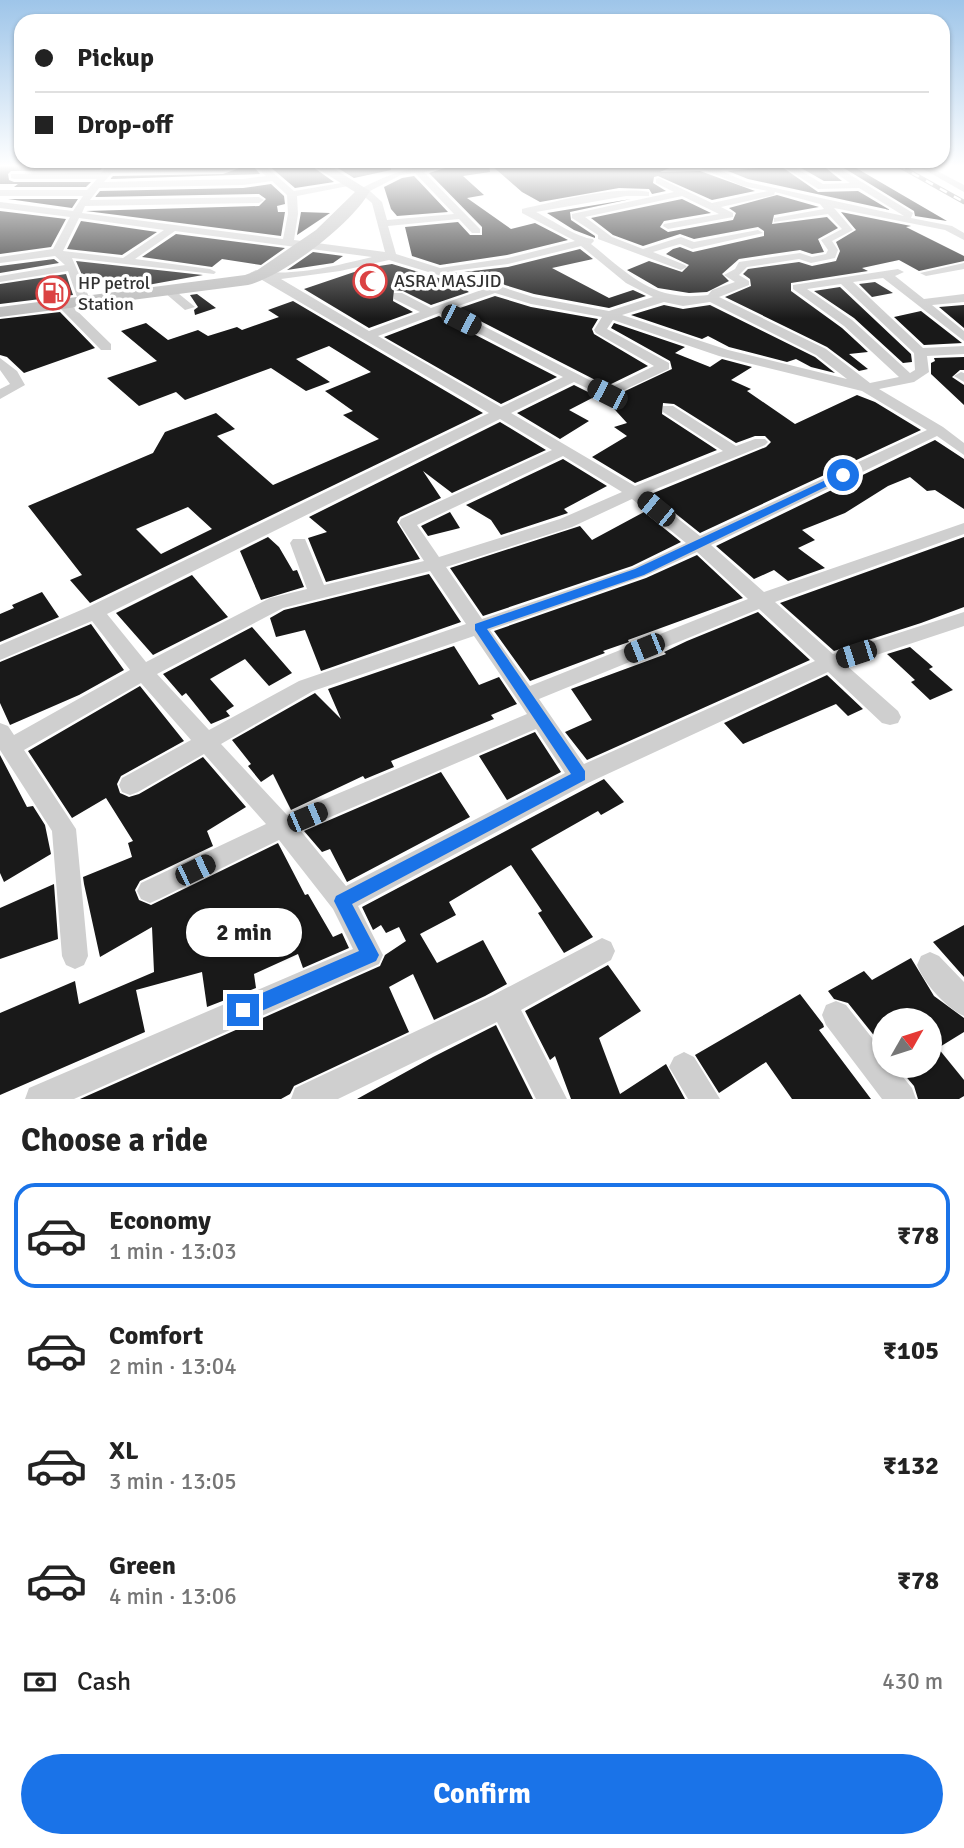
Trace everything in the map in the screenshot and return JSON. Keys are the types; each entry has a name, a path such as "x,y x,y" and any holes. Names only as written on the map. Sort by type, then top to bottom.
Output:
{"main road":[{"path":"0,310 169,291 262,275 297,243 336,216"},
{"path":"0,310 262,275"}],"street":[{"path":"0,218 24,216"},
{"path":"60,253 73,216"},
{"path":"75,216 391,256 440,269 530,300 610,315 724,353 867,388 909,379 922,372 920,352 845,280"},
{"path":"293,216 297,243"},
{"path":"381,216 391,256"},
{"path":"383,223 459,216"},
{"path":"462,216 476,231"},
{"path":"537,216 571,233 630,281 663,298 682,302 712,298 821,352 867,388 942,432 964,450"},
{"path":"440,269 508,261 607,236 590,228 576,216"},
{"path":"668,226 721,216"},
{"path":"778,220 792,216"},
{"path":"831,256 833,250 826,240 848,230 835,216"},
{"path":"884,216 948,228 964,237"},
{"path":"910,216 919,222"},
{"path":"948,228 964,219"},
{"path":"699,220 727,239"},
{"path":"882,227 919,222"},
{"path":"126,261 173,228"},
{"path":"571,233 590,228"},
{"path":"643,252 681,240 692,246 758,233"},
{"path":"602,237 681,267"},
{"path":"601,258 629,249"},
{"path":"60,253 72,267 83,297"},
{"path":"0,260 60,253 210,272"},
{"path":"262,275 340,268 391,256"},
{"path":"712,298 716,292 744,283 730,275 739,271 743,264 800,256 811,260 831,256 862,278"},
{"path":"926,273 964,266"},
{"path":"0,279 72,267"},
{"path":"909,379 848,323 797,287 892,273 921,303 964,337"},
{"path":"262,275 634,492 699,544 890,717"},
{"path":"366,336 497,288"},
{"path":"169,291 189,307"},
{"path":"398,296 433,310 607,394 664,366 600,330 610,315 663,298"},
{"path":"921,303 964,298"},
{"path":"63,304 106,347"},
{"path":"920,352 964,349"},
{"path":"0,362 18,385 0,395"},
{"path":"0,653 95,612 574,377"},
{"path":"668,409 735,452"},
{"path":"130,785 205,740 306,686 639,572 942,432 964,431"},
{"path":"75,956 64,829 5,740 277,603 438,563 566,523 634,492 760,442"},
{"path":"564,450 407,523 438,563 580,776"},
{"path":"526,696 762,600 964,528"},
{"path":"299,543 317,592"},
{"path":"40,1099 370,955 342,901 283,827 143,672 95,612"},
{"path":"342,901 580,776 829,663 964,619"},
{"path":"150,891 283,827 542,717"},
{"path":"306,1099 503,1005 602,951"},
{"path":"930,965 964,1002"},
{"path":"503,1005 552,1099"},
{"path":"836,1015 901,1099"},
{"path":"684,1067 705,1099"}],"building":[{"path":"0,216 66,219 51,247 0,254"},
{"path":"127,216 284,216 281,236"},
{"path":"300,216 325,216 297,235"},
{"path":"471,216 493,216 511,229 535,223 568,240 507,255 440,265 412,256 405,227 458,222 470,235 482,235 482,227"},
{"path":"552,216 571,216 571,220 595,238 574,230"},
{"path":"692,216 664,221 660,227 668,232 733,220 735,216 774,216 772,224 827,217 838,228 818,239 824,252 812,254 800,250 739,259 722,274 729,281 707,292 689,293 658,288 627,270 649,261 682,272 689,265 666,254 673,249 680,247 693,252 764,236 764,231 758,227 694,239 680,234 643,246 613,235 591,218"},
{"path":"845,216 862,216 911,226 906,227 964,256 964,261 919,271 899,260 862,268 868,271 791,283 791,291 842,328 868,352 849,354 868,369 859,371 827,347 725,297 751,286 750,279 743,274 748,269 799,262 812,266 836,261 840,251 836,242 856,230"},
{"path":"917,216 939,216 947,221"},
{"path":"81,221 157,232 122,255 67,249"},
{"path":"176,234 285,248 261,265 222,259 212,267 142,257"},
{"path":"580,249 593,259 552,268 609,298 633,290 646,296 609,308 534,294 505,285 483,272 464,272 508,267"},
{"path":"313,252 343,256 333,263 287,270"},
{"path":"54,259 59,263 0,273 0,266"},
{"path":"76,261 203,275 142,286 133,285 137,282 82,275"},
{"path":"392,264 455,283 469,292 431,305 403,291 394,290 393,301 413,312 369,328 304,289 366,268"},
{"path":"66,274 73,295 0,304 0,284"},
{"path":"875,282 893,293 872,297 859,284"},
{"path":"840,287 911,354 912,362 903,363 854,318 814,291"},
{"path":"197,294 216,308 195,315 194,310 198,307 190,295"},
{"path":"495,296 531,307 598,319 592,329 594,334 648,366 607,386 457,309"},
{"path":"293,301 483,413 90,603 70,580 82,575 28,506 153,453 165,432 216,413 235,429 217,436 273,485 379,439 343,415 353,411 325,391 371,372 329,346 296,359 330,382 306,391 271,368 185,400 176,392 139,406 107,378 157,361 121,331 146,323 168,340 198,330 208,336 237,327 242,330 279,317 268,310","holes":["188,507 212,529 161,554 136,529"]},
{"path":"664,305 683,309 710,305 815,357 835,373 811,367 796,359 787,362 729,347 708,336 702,339 631,315"},
{"path":"964,305 964,328 939,307"},
{"path":"921,311 963,343 924,345 894,317"},
{"path":"60,312 95,348 24,373 7,357 0,355 0,319"},
{"path":"439,316 557,377 501,404 384,337"},
{"path":"614,323 685,347 675,353 710,367 722,359 752,367 731,380 751,389 747,391 795,424 857,395 875,402 921,430 700,533 651,494 766,447 771,442 765,436 755,436 736,443 674,404 663,403 662,414 717,450 635,483 592,457 627,436 614,427 627,423 606,400 672,369 670,361 611,328"},
{"path":"964,357 964,370 952,377 964,385 964,405 931,374 931,363 935,361 934,358"},
{"path":"574,385 596,396 569,410 589,421 560,439 517,413"},
{"path":"500,422 546,450 452,493 423,471 441,498 400,517 397,522 420,559 326,582 308,538 327,532 309,517"},
{"path":"935,440 964,459 964,509 935,490 927,491 910,477 888,486 845,513 802,530 815,540 798,548 825,568 788,581 774,570 754,579 716,546"},
{"path":"563,459 607,486 564,509 568,513 501,535 491,520 466,505"},
{"path":"450,512 460,528 428,536 421,526"},
{"path":"644,512 681,542 632,566 483,616 450,568 580,526 592,540"},
{"path":"268,537 279,547 293,571 297,570 304,587 261,600 240,551"},
{"path":"964,537 964,607 921,623 834,651 780,603"},
{"path":"697,555 743,598 628,640 629,642 603,651 605,653 530,681 494,631 646,578"},
{"path":"429,574 461,622 321,671 305,630 276,637 270,618 284,610"},
{"path":"192,575 228,617 153,655 116,613"},
{"path":"42,592 59,617 0,642 0,614 14,608 12,605"},
{"path":"758,612 810,660 587,760 565,732 592,720 571,689 666,654 664,652 687,641"},
{"path":"91,624 124,670 79,695 10,725 0,703 0,662"},
{"path":"252,627 292,673 269,686 245,659 210,679 234,706 226,711 230,716 211,724 186,693 182,696 163,674"},
{"path":"454,646 479,685 499,677 517,704 491,715 494,719 391,761 394,767 365,779 363,776 291,810 273,774 261,782 232,740 315,693 341,719 328,689"},
{"path":"910,647 933,667 929,669 953,690 930,700 911,682 915,680 887,654"},
{"path":"827,675 863,709 848,716 836,704 743,744 724,723"},
{"path":"140,686 184,741 121,776 117,784 120,793 129,797 139,794 203,757 246,807 207,831 213,846 140,881 135,890 139,900 151,905 278,843 305,895 308,894 333,937 342,933 349,948 303,968 298,954 254,974 256,988 207,1007 202,972 136,990 145,1032 0,1095 0,1013 75,981 79,1004 154,972 152,927 100,957 84,884 83,877 132,857 128,843 133,841 106,798 72,818 28,751"},
{"path":"535,732 561,772 507,800 479,756"},
{"path":"0,755 27,807 33,806 45,825 51,854 4,882 0,873"},
{"path":"441,772 470,817 347,882 330,849 322,852 304,831"},
{"path":"604,779 624,802 601,815 598,811 531,849 593,937 564,953 538,913 542,911 511,865 449,902 456,915 420,934 437,963 483,940 507,984 485,996 434,1020 413,974 389,987 409,1032 294,1086 290,1094 281,1099 80,1099 380,966 385,955 406,941 399,927 386,933 381,925 373,930 362,907"},
{"path":"54,884 58,939 0,959 0,908"},
{"path":"964,925 964,977 933,942"},
{"path":"911,958 934,996 964,1018 964,1032 942,1046 942,1008 872,1008 872,1033 848,1003 834,999 828,991 864,971 872,980"},
{"path":"608,965 641,1011 599,1038 620,1094 666,1064 685,1099 571,1099 555,1056 550,1060 525,1011"},
{"path":"800,994 823,1024 824,1027 819,1030 871,1099 792,1099 766,1062 719,1093 695,1055"},
{"path":"496,1025 533,1099 357,1099 433,1057"},
{"path":"942,1053 964,1080 964,1096 959,1099 918,1099 914,1086 907,1078 942,1078"}],"place":[{"name":"ASRA MASJID","path":"370,281"},
{"name":"HP petrol Station","path":"53,293"}],"route":[{"path":"243,1010 370,955 342,901 580,776 480,627 639,572 843,475"}]}
